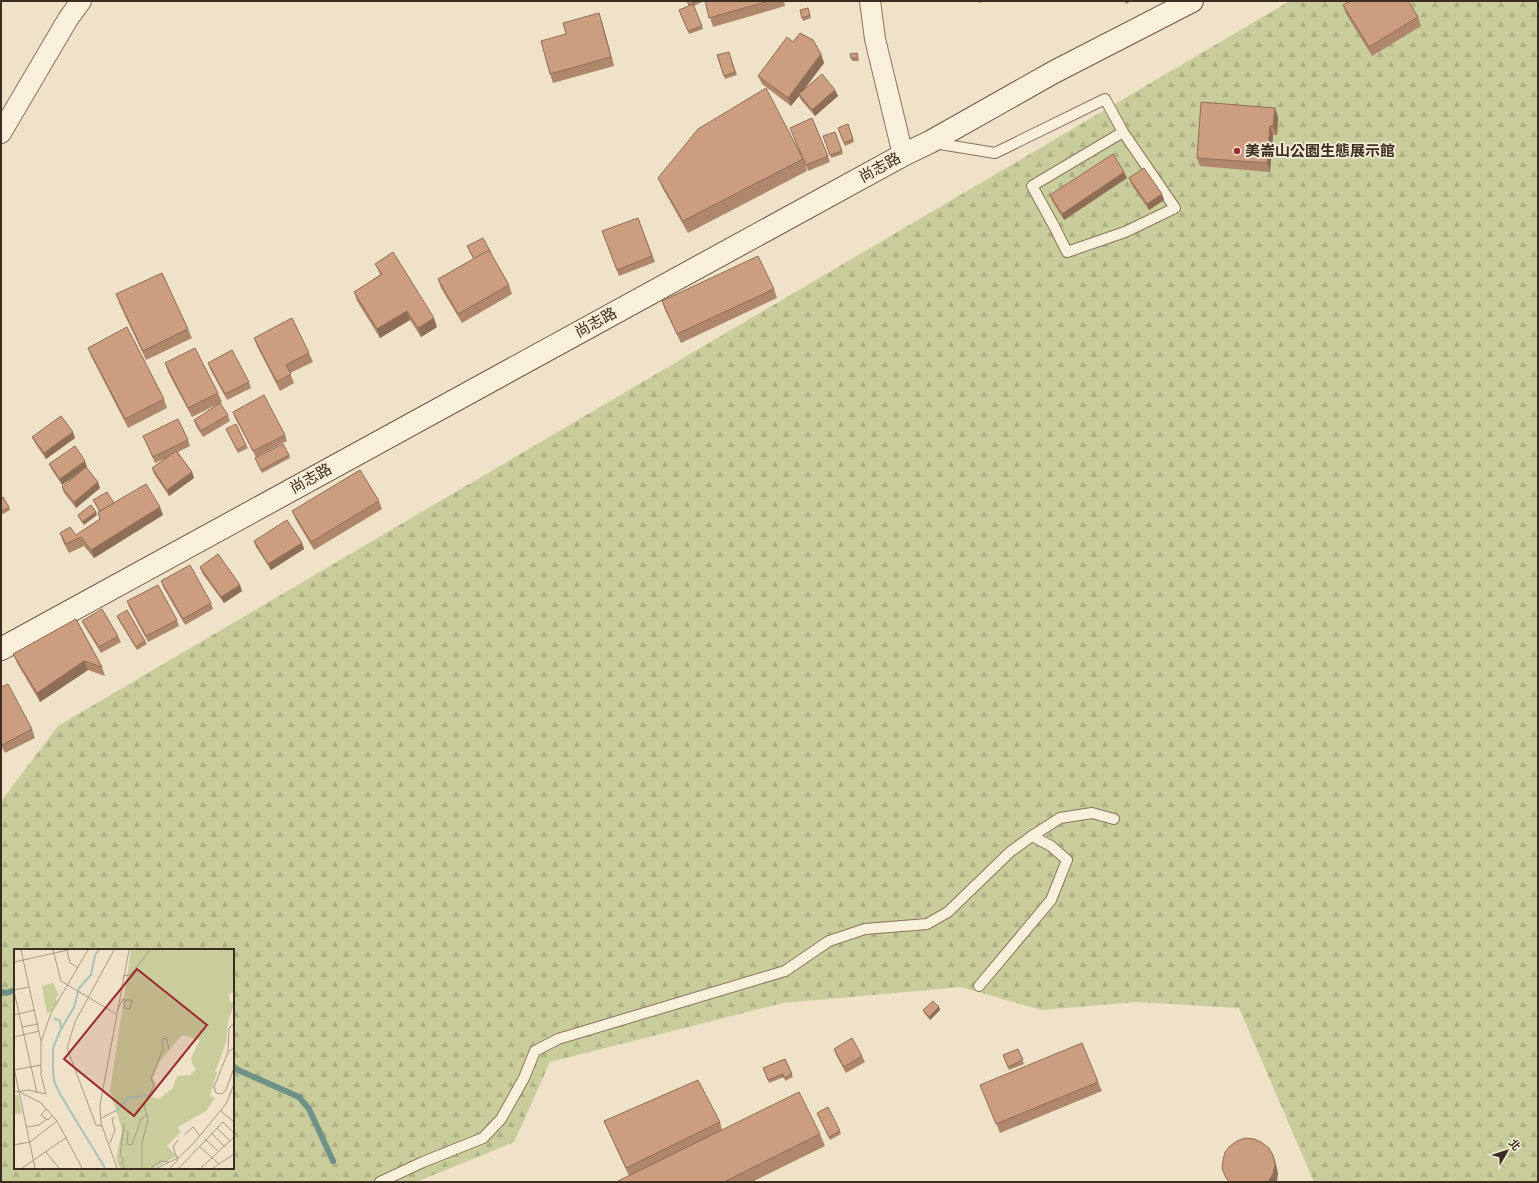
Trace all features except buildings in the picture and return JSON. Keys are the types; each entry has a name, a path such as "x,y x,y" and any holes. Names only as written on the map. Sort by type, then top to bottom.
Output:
{"street":[{"path":"1,133 68,19 81,1"},
{"path":"870,1 875,39 903,155"},
{"name":"尚志路","path":"1,650 903,155 930,142 1054,72 1192,1"}],"lane":[{"path":"930,142 995,153 1105,99 1123,132 1175,208 1124,232 1067,252 1032,186 1123,132"},
{"path":"380,1182 423,1162 483,1138 502,1120 524,1078 534,1051 558,1038 785,971 829,941 865,929 927,924 948,912 1010,852 1060,818 1092,813 1114,819"},
{"path":"979,986 1051,900 1067,860 1051,846 1032,836"}],"green space":[{"path":"1290,1 1538,1 1538,1182 1314,1182 1239,1008 1137,1002 1041,1010 961,987 783,1003 550,1062 514,1142 416,1182 1,1182 1,801 58,726"}],"waterway":[{"path":"1,992 6,993 14,990"},
{"path":"234,1067 238,1070 299,1097 309,1109 333,1161"}],"place":[{"name":"美崙山公園生態展示館","path":"1237,151"}]}
